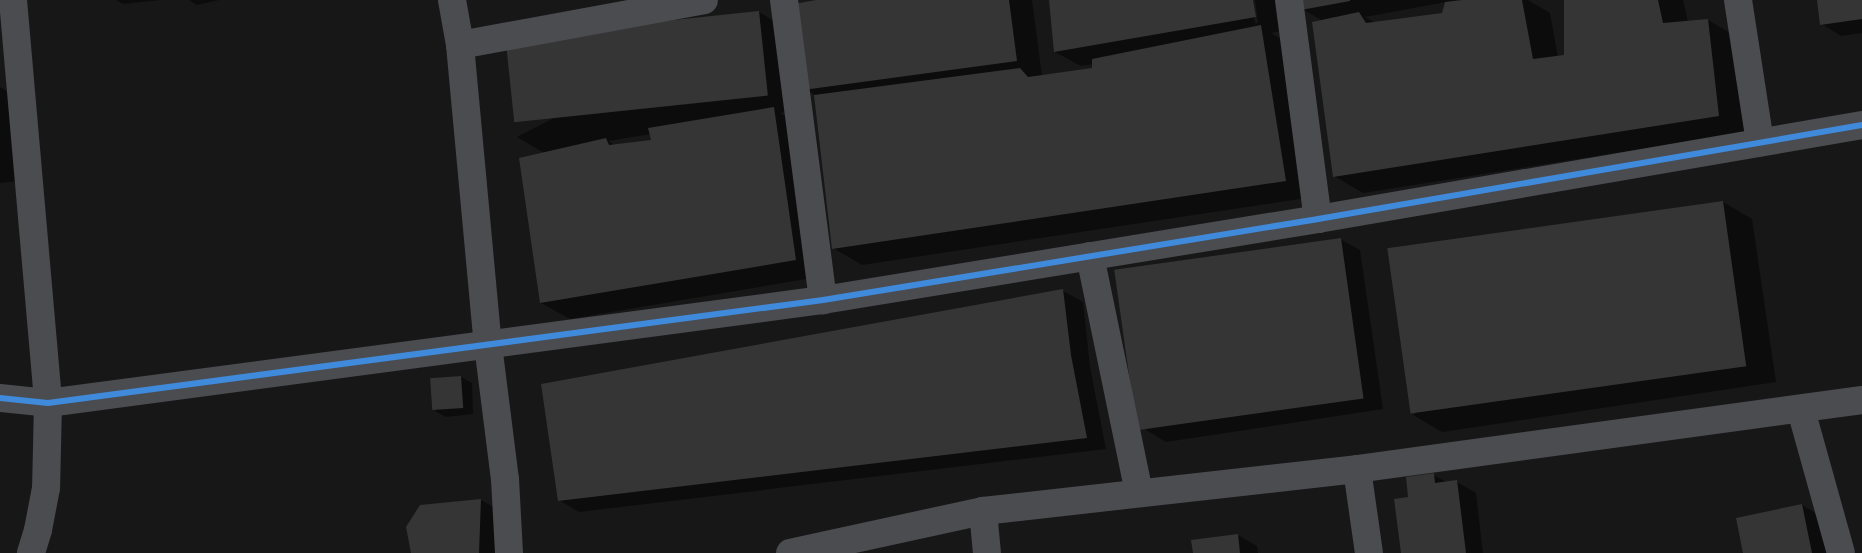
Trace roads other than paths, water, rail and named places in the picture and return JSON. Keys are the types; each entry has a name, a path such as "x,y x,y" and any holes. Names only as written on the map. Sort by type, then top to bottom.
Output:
{"street":[{"path":"13,0 48,403 46,488 38,530 31,553"},
{"path":"452,0 460,45 488,345 506,479 509,553"},
{"path":"460,45 704,0"},
{"path":"784,0 823,300"},
{"path":"1289,0 1318,219"},
{"path":"1738,0 1760,142"},
{"path":"0,398 48,403 823,300 1318,219 1862,125"},
{"path":"1090,256 1139,493"},
{"path":"790,553 983,511 1357,469 1801,410 1862,400"},
{"path":"1801,410 1841,553"},
{"path":"1357,469 1369,553"},
{"path":"983,511 987,553"}]}
